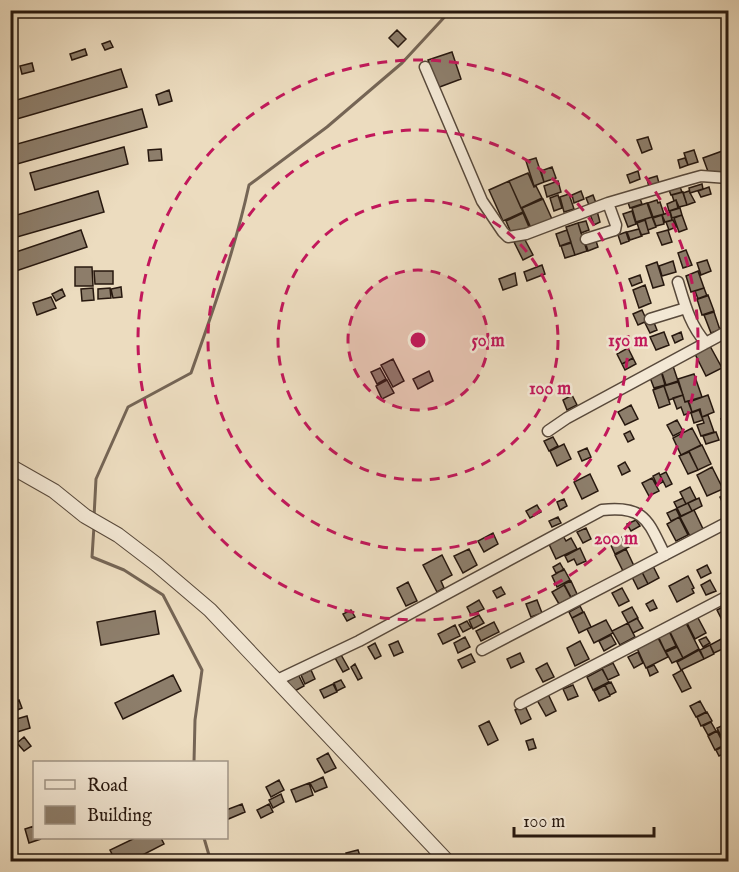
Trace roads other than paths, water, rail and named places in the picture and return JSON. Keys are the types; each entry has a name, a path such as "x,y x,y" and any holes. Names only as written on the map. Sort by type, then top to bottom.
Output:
{"street":[{"path":"425,67 482,201 508,237 526,234 608,203 701,176 729,178"},
{"path":"586,239 615,230 616,225 608,203"},
{"path":"678,282 696,331 706,343"},
{"path":"650,319 686,308"},
{"path":"548,431 567,418 729,331"},
{"path":"10,466 118,535 210,610 448,861"},
{"path":"277,680 359,641 602,510 640,513 646,518 665,555"},
{"path":"482,650 729,522"},
{"path":"520,704 729,596"}],"waterway":[{"path":"94,517 96,479 128,407 191,373 230,256 249,185 327,127 402,63 451,10"},
{"path":"94,526 92,557 124,570 163,595 202,670 195,720 194,761"},
{"path":"204,839 211,862"}]}
